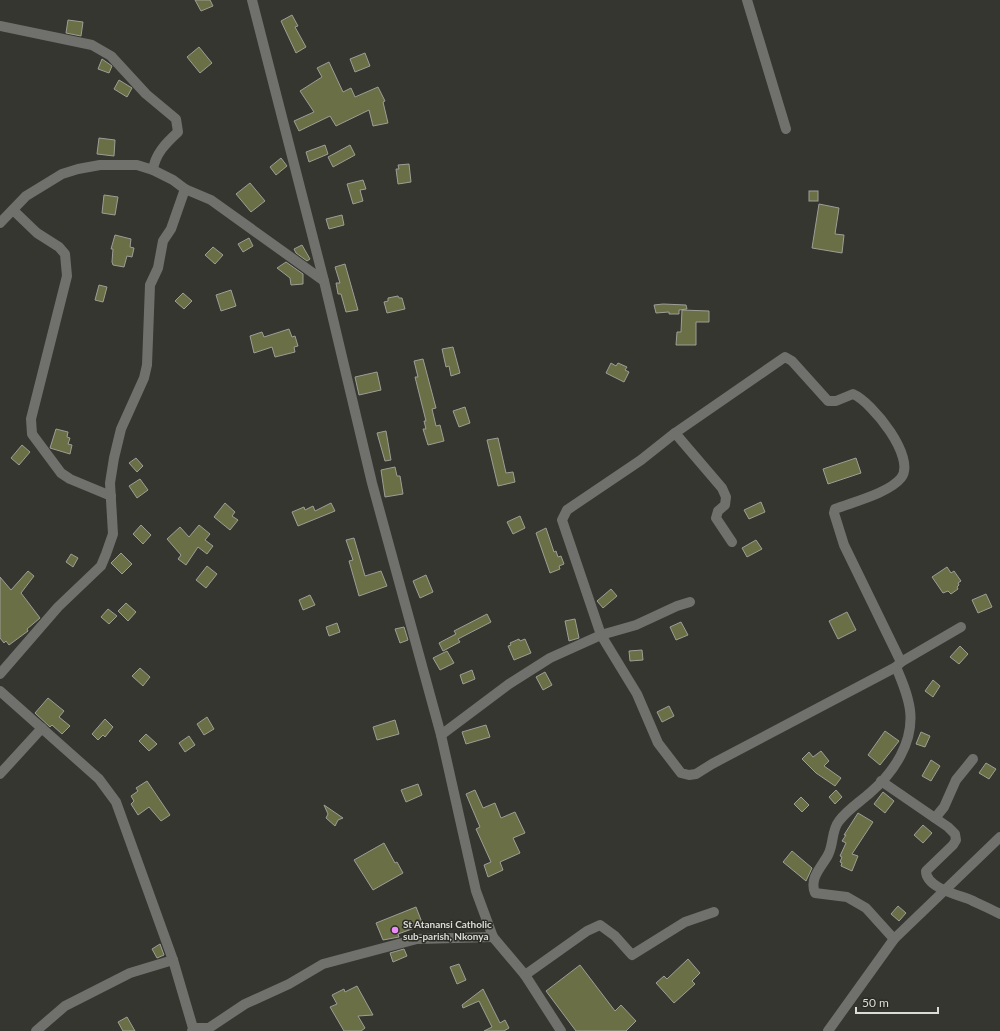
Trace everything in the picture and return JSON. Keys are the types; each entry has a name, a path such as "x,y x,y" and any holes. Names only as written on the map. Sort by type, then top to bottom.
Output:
{"street":[{"path":"252,0 324,281 372,483 440,735 476,891 493,937 525,976 561,1031"},
{"path":"748,0 786,130"},
{"path":"0,26 92,45 111,56 146,94 176,119 178,132 162,149 154,162 153,170"},
{"path":"0,223 26,196 40,186 62,174 100,165 137,165 153,170 173,180 185,189 211,200 324,281"},
{"path":"0,674 58,607 101,566 113,534 111,477 121,429 144,378 147,365 150,285 158,268 163,241 171,229 185,189"},
{"path":"13,210 37,232 59,247 65,254 67,262 67,276 31,419 32,434 65,476 111,496"},
{"path":"894,939 866,908 847,897 815,893 812,886 815,875 829,854 833,831 852,807 872,792 881,781 905,750 909,733 910,712 899,664 844,545 834,513 835,509 876,494 901,478 904,472 903,459 897,443 884,422 861,397 853,394 836,401 828,401 792,362 785,357 675,433 641,460 567,510 562,520 601,635 637,694 658,743 681,773 688,775 703,771 712,764 899,664 961,627"},
{"path":"675,433 722,488 726,497 725,505 718,511 716,518 732,542"},
{"path":"440,735 509,684 550,658 601,635 636,625 677,606 690,602"},
{"path":"0,690 99,779 116,802 173,960 193,1030 209,1028 245,1004 289,984 323,964 417,939 493,937"},
{"path":"0,774 42,728"},
{"path":"935,818 944,807 956,780 973,759"},
{"path":"881,781 935,818 955,834 956,840 926,871 930,880 944,891 970,900 1000,914"},
{"path":"828,1031 894,939 1000,837"},
{"path":"525,976 587,931 600,925 615,936 632,954 685,922 714,912"},
{"path":"36,1031 65,1006 130,973 173,960"}],"building":[{"path":"195,0 210,0 213,6 201,11"},
{"path":"292,15 298,26 295,27 306,47 296,53 281,21"},
{"path":"68,20 83,22 81,36 66,33"},
{"path":"199,47 212,63 200,73 187,57"},
{"path":"365,53 370,66 355,72 350,59"},
{"path":"102,59 112,66 109,73 98,69"},
{"path":"329,62 343,92 351,88 355,97 378,87 385,101 383,102 388,123 373,126 369,110 336,126 330,116 299,131 294,121 314,112 300,91 322,77 317,68"},
{"path":"119,80 132,88 127,97 114,89"},
{"path":"99,138 115,140 114,156 97,154"},
{"path":"325,145 328,154 309,162 306,152"},
{"path":"350,145 355,155 333,167 328,157"},
{"path":"281,158 287,166 276,175 270,167"},
{"path":"409,164 411,182 398,184 396,169 399,169 398,165"},
{"path":"363,180 366,189 360,190 363,201 353,204 347,184"},
{"path":"250,183 265,201 251,212 236,194"},
{"path":"809,191 818,191 818,201 809,201"},
{"path":"104,195 118,197 115,215 102,213"},
{"path":"819,204 839,208 835,234 844,235 842,253 812,248"},
{"path":"342,215 344,225 329,229 326,219"},
{"path":"115,235 131,239 130,247 134,248 132,257 127,256 124,267 113,265 112,262 113,249 111,249"},
{"path":"249,238 253,246 243,252 238,244"},
{"path":"302,245 310,259 307,261 296,253 294,249"},
{"path":"213,247 223,255 215,264 205,255"},
{"path":"286,262 303,274 303,284 291,285 290,278 277,268"},
{"path":"345,264 358,310 346,312 341,294 338,294 336,283 340,283 335,267"},
{"path":"99,285 107,287 103,302 95,300"},
{"path":"231,290 236,306 221,311 216,295"},
{"path":"183,293 192,301 184,309 175,301"},
{"path":"398,296 399,298 402,298 405,309 387,313 384,302 388,301 388,298"},
{"path":"654,305 686,305 687,309 679,310 679,314 669,314 669,312 656,313"},
{"path":"682,310 709,311 709,322 696,322 696,345 676,345 677,332 681,332"},
{"path":"289,329 292,337 295,336 298,346 294,347 295,352 275,357 272,347 254,353 250,336 262,332 264,337"},
{"path":"453,347 460,373 451,376 449,366 446,367 442,349"},
{"path":"423,359 436,408 432,409 436,426 440,425 444,441 428,445 423,429 426,429 424,421 426,421 415,377 418,377 414,361"},
{"path":"611,363 616,366 618,363 627,367 625,370 629,372 624,382 606,373"},
{"path":"377,372 381,390 359,395 355,377"},
{"path":"465,407 470,423 459,427 453,411"},
{"path":"56,429 68,432 67,437 70,438 68,444 72,445 70,454 50,448"},
{"path":"386,431 391,460 385,461 377,433"},
{"path":"498,438 506,473 513,472 515,482 498,486 487,440"},
{"path":"22,445 30,452 19,465 11,458"},
{"path":"136,458 143,466 137,472 129,463"},
{"path":"856,458 861,473 828,484 823,469"},
{"path":"395,467 397,476 400,476 403,494 385,497 381,470"},
{"path":"140,479 148,490 137,498 129,486"},
{"path":"761,502 765,512 749,519 744,510"},
{"path":"225,503 235,512 232,516 238,520 230,530 214,517"},
{"path":"331,503 335,511 298,526 292,512 304,507 305,510 313,506 315,511"},
{"path":"520,516 525,528 513,534 507,522"},
{"path":"141,525 151,535 143,544 133,534"},
{"path":"199,525 210,534 205,540 213,546 207,554 198,547 186,565 178,559 181,555 167,539 180,527 189,537"},
{"path":"546,528 554,552 556,551 558,557 561,556 564,564 559,566 560,569 550,573 536,533"},
{"path":"354,538 365,576 381,571 387,586 359,596 349,561 353,560 346,540"},
{"path":"756,540 762,549 747,557 742,548"},
{"path":"121,553 132,564 122,574 111,563"},
{"path":"71,554 78,558 73,567 66,562"},
{"path":"207,566 217,574 206,588 196,580"},
{"path":"947,567 951,573 954,571 961,581 958,583 958,589 951,594 948,591 943,593 932,577"},
{"path":"28,571 34,576 21,593 40,618 27,629 28,631 9,645 6,641 4,643 0,638 0,577 11,590"},
{"path":"426,575 433,592 420,598 413,581"},
{"path":"611,589 617,596 603,608 597,601"},
{"path":"986,594 992,607 978,613 972,600"},
{"path":"310,595 315,605 303,610 299,600"},
{"path":"126,603 136,612 128,621 118,611"},
{"path":"108,609 117,616 109,624 101,617"},
{"path":"847,612 856,630 838,639 829,621"},
{"path":"487,614 491,622 458,639 460,642 443,651 439,643 456,634 454,631"},
{"path":"575,619 579,638 569,641 565,621"},
{"path":"681,622 688,635 676,640 670,627"},
{"path":"337,623 340,632 329,636 326,627"},
{"path":"404,627 408,640 400,643 395,629"},
{"path":"519,639 520,641 525,639 531,653 514,660 508,646 511,645 510,643"},
{"path":"960,646 968,654 959,664 950,657"},
{"path":"642,650 643,660 630,661 629,651"},
{"path":"447,651 454,663 440,670 433,658"},
{"path":"140,668 150,677 143,686 132,676"},
{"path":"472,670 475,679 463,684 460,675"},
{"path":"545,672 552,685 543,690 536,677"},
{"path":"933,680 940,686 933,697 925,691"},
{"path":"48,698 64,711 59,717 70,726 62,734 52,725 50,727 35,713"},
{"path":"669,706 674,716 662,722 657,712"},
{"path":"207,717 214,729 204,735 197,724"},
{"path":"105,719 113,727 105,737 103,735 98,740 92,734"},
{"path":"395,720 399,734 377,740 373,727"},
{"path":"486,725 490,737 466,744 462,732"},
{"path":"885,731 899,741 880,765 868,755"},
{"path":"921,732 930,736 925,747 916,744"},
{"path":"146,734 157,744 149,751 139,741"},
{"path":"189,736 195,745 185,752 179,743"},
{"path":"821,751 829,761 824,766 841,778 835,786 816,773 802,759 809,752 813,757"},
{"path":"931,760 940,766 931,781 922,776"},
{"path":"986,763 996,769 989,779 979,773"},
{"path":"147,781 170,815 161,821 149,807 138,815 131,804 134,801 131,796 138,791 136,788"},
{"path":"418,784 422,795 406,802 401,790"},
{"path":"475,790 483,808 495,803 501,818 515,812 525,833 513,838 520,853 500,862 503,870 488,877 484,865 491,862 476,829 480,827 466,794"},
{"path":"836,790 842,797 835,804 829,797"},
{"path":"883,792 894,801 885,813 874,804"},
{"path":"801,797 809,805 802,812 794,804"},
{"path":"324,805 343,818 338,820 335,826 326,818 328,814"},
{"path":"858,813 873,822 852,854 858,856 852,871 841,866 842,863 840,862 842,857 840,856 846,843 842,841 846,835 844,835"},
{"path":"923,825 932,833 923,843 914,835"},
{"path":"384,843 395,863 397,862 403,873 373,890 354,860"},
{"path":"792,851 812,868 806,881 783,862"},
{"path":"898,906 906,913 899,921 891,914"},
{"name":"St Atanansi Catholic sub-parish, Nkonya","path":"416,907 423,925 398,934 399,937 383,940 376,923"},
{"path":"160,944 164,955 157,958 152,949"},
{"path":"404,949 407,956 393,962 390,953"},
{"path":"688,959 700,973 692,981 695,984 674,1003 656,983 664,976 667,979"},
{"path":"459,964 466,980 457,984 450,967"},
{"path":"580,965 615,1011 621,1005 636,1021 626,1031 576,1031 546,991"},
{"path":"357,986 373,1015 358,1016 365,1028 361,1031 344,1031 330,1007 337,1004 332,995 344,989 345,992"},
{"path":"483,989 500,1023 505,1020 509,1028 504,1031 484,1031 492,1027 479,1001 463,1008 462,1005"},
{"path":"127,1017 135,1031 123,1031 118,1022"}],"place":[{"name":"St Atanansi Catholic sub-parish, Nkonya","path":"395,930"}]}
